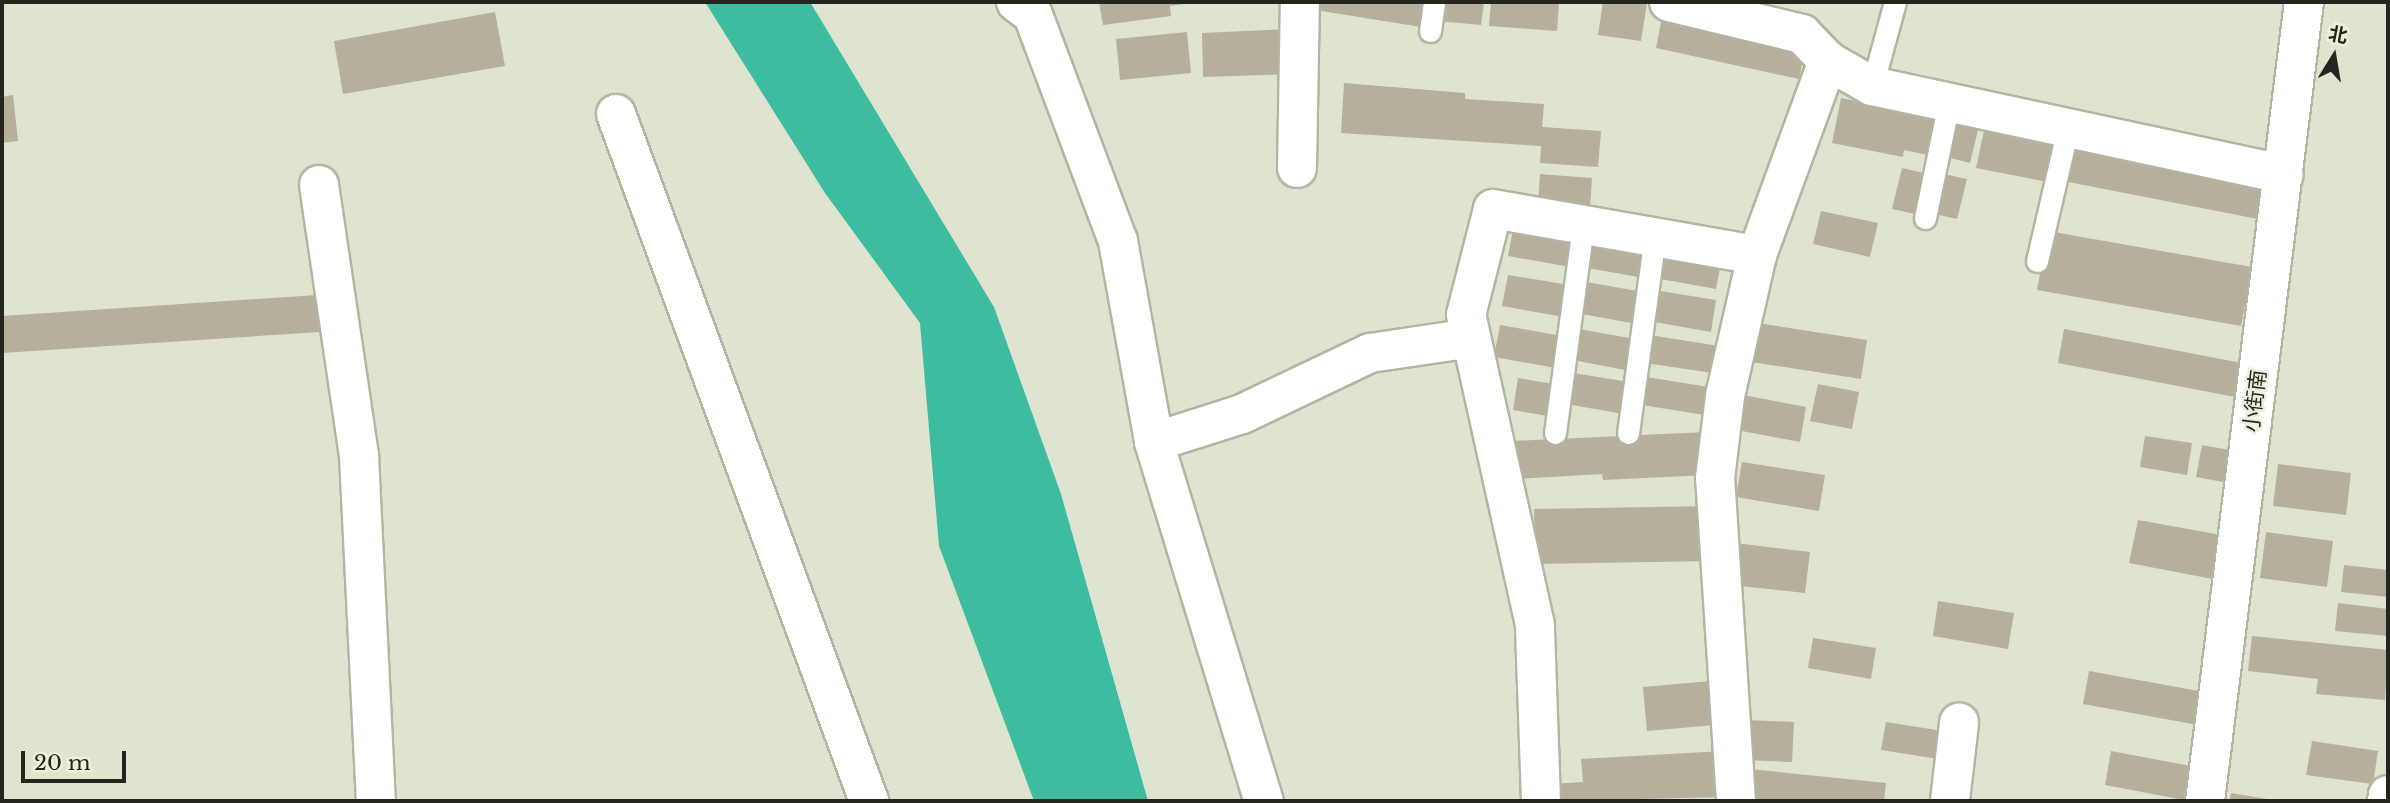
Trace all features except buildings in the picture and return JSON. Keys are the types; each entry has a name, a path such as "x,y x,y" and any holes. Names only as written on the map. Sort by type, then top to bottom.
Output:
{"street":[{"path":"1016,2 1034,15 1118,241 1154,442 1264,801"},
{"path":"1297,168 1300,2"},
{"path":"1670,2 1769,14 1802,34 1828,61 1872,86 2284,174"},
{"name":"小街南","path":"2205,801 2304,2"},
{"path":"1736,801 1715,478 1725,396 1757,255 1828,61"},
{"path":"616,114 869,801"},
{"path":"320,185 359,456 376,801"},
{"path":"1541,801 1535,625 1466,316 1493,209 1757,255"},
{"path":"1154,442 1242,414 1370,353 1471,338"},
{"path":"1950,801 1959,723"},
{"path":"2388,794 2388,801"}],"lane":[{"path":"1430,31 1434,2"},
{"path":"1872,86 1895,2"},
{"path":"1925,218 1949,102"},
{"path":"2038,261 2068,128"},
{"path":"1555,433 1583,225"},
{"path":"1628,433 1655,237"}],"water":[{"path":"705,2 810,2 994,307 1061,494 1148,801 1034,801 939,546 920,323 825,193"}]}
